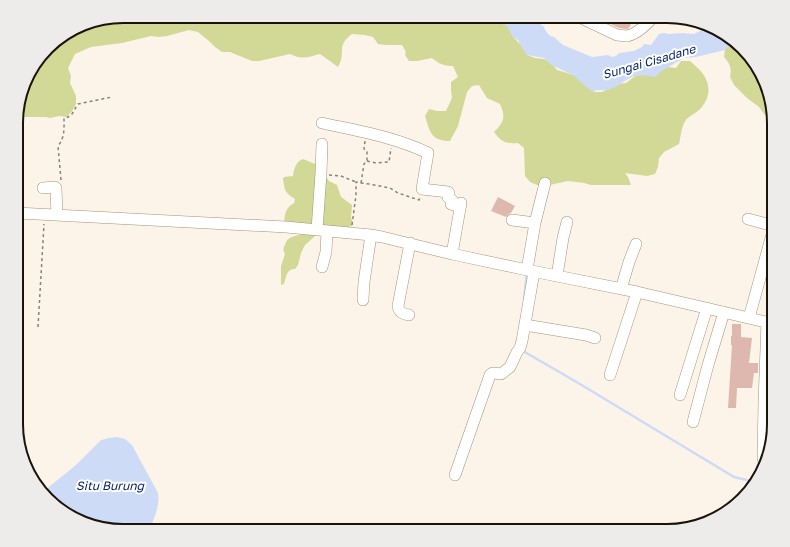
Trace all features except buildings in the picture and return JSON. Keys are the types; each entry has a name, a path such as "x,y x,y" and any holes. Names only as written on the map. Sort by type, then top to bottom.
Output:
{"street":[{"path":"592,23 617,35 623,36 629,36 648,23"},
{"path":"322,123 366,132 428,153 422,189 448,192 448,198 452,200 451,204 460,205 452,254"},
{"path":"322,144 322,230 326,252 322,267"},
{"path":"455,475 491,373 494,372 501,374 510,367 516,352 520,348 525,325 535,223 545,183"},
{"path":"43,188 59,187 57,211"},
{"path":"23,213 45,214 57,211 322,230 371,235 531,271 637,292 767,322"},
{"path":"748,219 767,225"},
{"path":"512,220 535,223"},
{"path":"557,276 567,222"},
{"path":"363,300 364,282 371,235"},
{"path":"409,315 400,311 398,306 410,244"},
{"path":"621,289 636,244"},
{"path":"749,318 767,252"},
{"path":"610,374 637,292"},
{"path":"680,395 707,308"},
{"path":"693,422 724,312"},
{"path":"525,325 586,335 595,338"},
{"path":"763,451 767,366"}],"path":[{"path":"59,187 58,146 64,135 64,118 72,115 78,104 112,97"},
{"path":"361,183 364,164 367,161 367,151 364,149 366,132"},
{"path":"367,161 376,163 389,162 392,140"},
{"path":"321,173 341,176 356,182 390,188 398,193 419,200 422,189"},
{"path":"351,233 356,182"},
{"path":"38,327 45,214"}],"green space":[{"path":"123,23 504,23 510,29 514,38 523,47 527,55 544,59 552,63 557,70 574,75 594,92 602,92 617,84 626,83 639,73 659,70 667,67 676,68 681,61 690,61 700,70 706,78 708,87 708,96 704,104 684,123 679,144 664,152 659,158 658,167 655,174 647,176 625,173 631,185 591,185 568,181 545,186 530,182 525,176 524,148 518,143 504,142 494,132 502,122 503,112 500,104 487,98 479,85 472,86 467,92 458,126 450,141 444,141 435,137 430,131 425,116 429,109 446,111 452,98 451,82 458,77 453,66 447,66 432,58 409,61 405,55 406,52 402,45 378,44 373,37 365,35 352,34 347,39 342,46 342,57 338,67 320,54 302,57 290,54 259,61 252,61 230,52 222,52 198,32 189,30 167,36 151,36 122,43 91,47 75,54 68,68 71,76 70,83 76,96 76,104 72,111 67,117 23,117 28,91 36,73 48,57 57,48 79,33 104,25"},
{"path":"728,44 738,52 754,73 764,97 767,118 759,107 734,85 730,77 730,66 724,57 725,49"},
{"path":"303,159 315,164 329,181 337,185 341,197 352,205 351,218 353,222 352,226 345,228 319,230 305,245 298,265 295,269 289,271 284,284 281,285 281,266 285,254 284,247 286,242 292,237 303,234 284,223 286,212 294,203 295,199 286,191 283,179 284,177 293,176 296,166"}],"water":[{"name":"Sungai Cisadane","path":"499,23 539,23 544,27 550,36 554,37 563,45 592,57 608,55 612,57 619,53 634,51 642,47 644,44 651,45 659,34 663,33 694,34 702,30 717,36 730,45 725,50 696,57 684,58 660,72 656,77 636,75 613,88 608,90 596,90 594,92 574,75 550,64 544,58 527,55 518,40 511,34 507,26"},
{"name":"Situ Burung","path":"117,437 125,439 132,445 158,493 157,508 152,524 117,524 97,521 73,511 52,495 47,489 76,465 101,440"}],"waterway":[{"path":"524,299 527,272"},
{"path":"523,351 734,477 749,481"}]}
